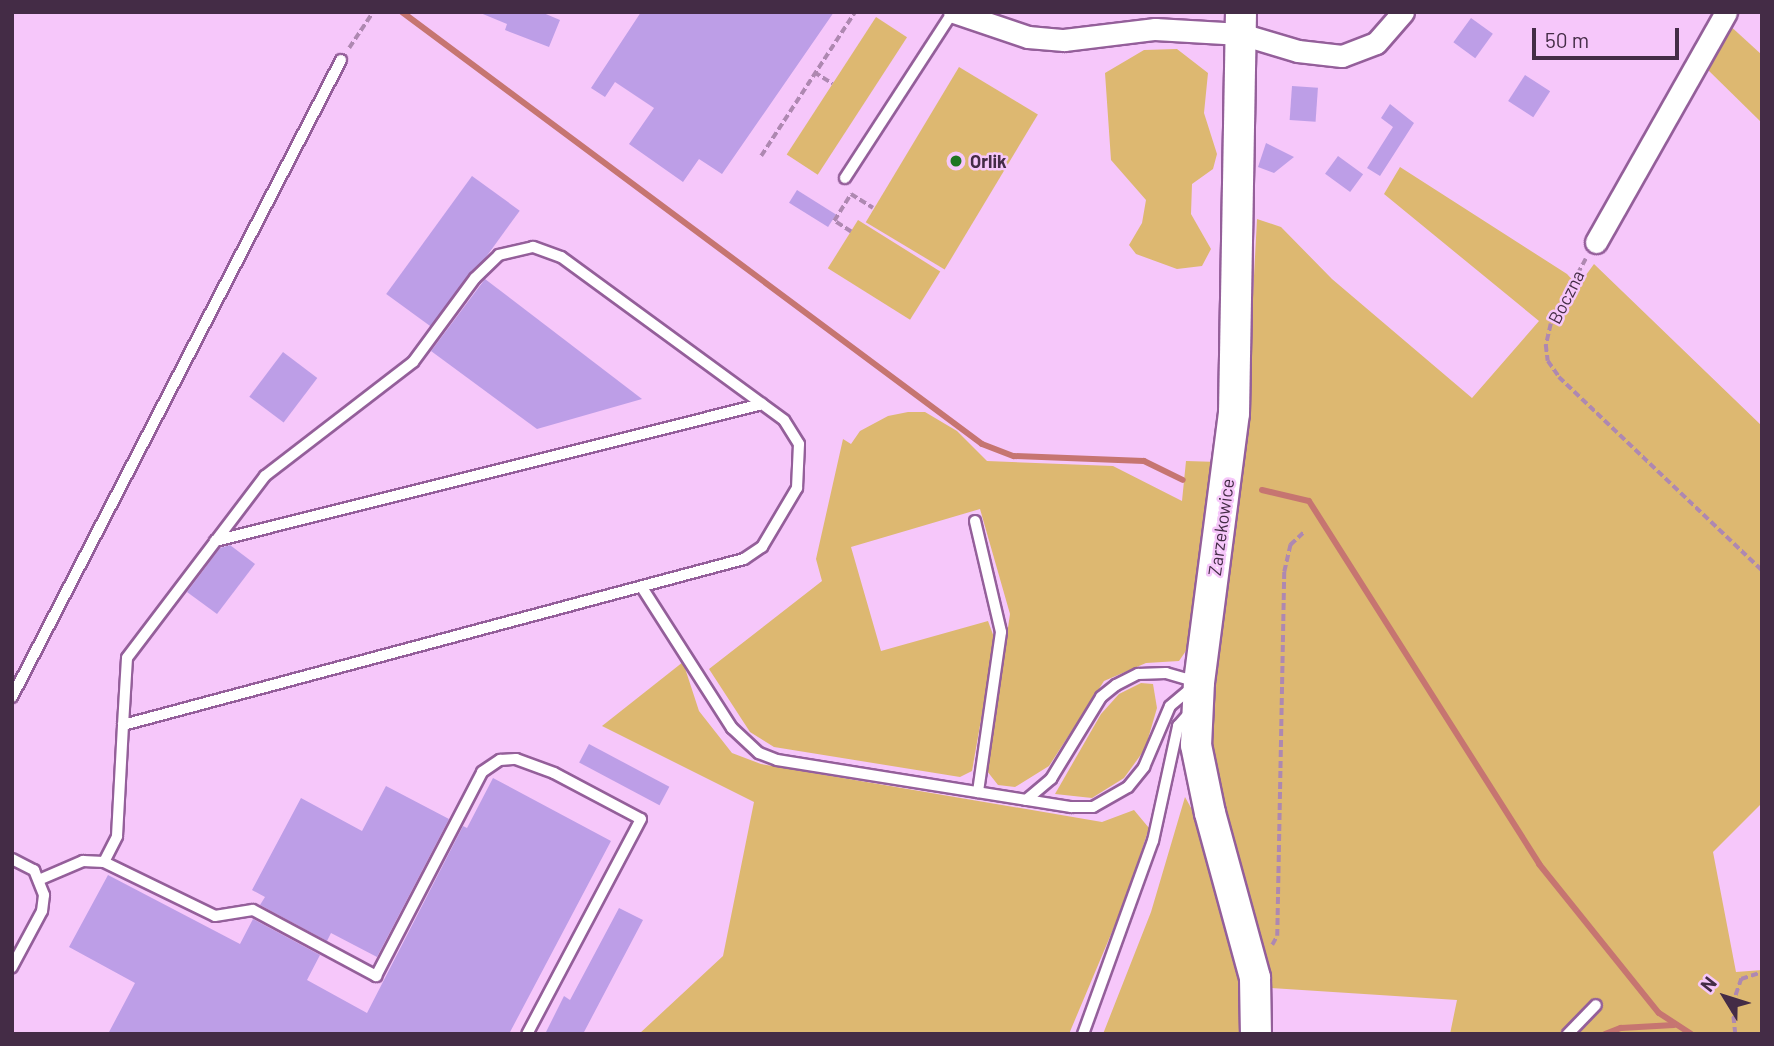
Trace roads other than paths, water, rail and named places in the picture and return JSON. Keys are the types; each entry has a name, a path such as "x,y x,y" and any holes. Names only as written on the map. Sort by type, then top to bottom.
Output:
{"street":[{"path":"954,12 998,31 1064,40 1155,29 1241,23 1298,51 1342,56 1376,43 1403,12"},
{"path":"1596,242 1726,12"},
{"name":"Zarzekowice","path":"1241,23 1234,412 1199,682 1196,745 1255,978 1256,1034"}],"lane":[{"path":"845,178 954,12"},
{"path":"12,697 341,60"},
{"path":"104,862 117,836 127,658 265,476 412,362 475,278 499,255 533,247 561,257 784,420 799,444 797,488 761,547 744,559 643,589 124,725"},
{"path":"215,541 762,404"},
{"path":"975,521 1001,632 978,792"},
{"path":"643,589 732,728 759,753 978,792 1070,807 1110,801 1144,767 1171,706 1199,682"},
{"path":"1026,800 1051,779 1094,708 1116,685 1138,674 1166,673 1199,682"},
{"path":"1083,1034 1153,841 1178,726 1191,711 1199,682"},
{"path":"41,879 83,861 104,862 215,916 253,910 376,976 482,772 500,760 516,759 554,773 641,819 527,1034"},
{"path":"12,859 41,879"},
{"path":"12,967 42,911 41,879"},
{"path":"1568,1034 1596,1005"}],"waterway":[{"path":"402,12 982,444 1014,456 1144,461 1183,480"},
{"path":"1262,490 1309,501 1539,864 1659,1013 1691,1034"},
{"path":"1605,1034 1621,1028 1674,1025"}],"place":[{"name":"Orlik","path":"956,161"}]}
